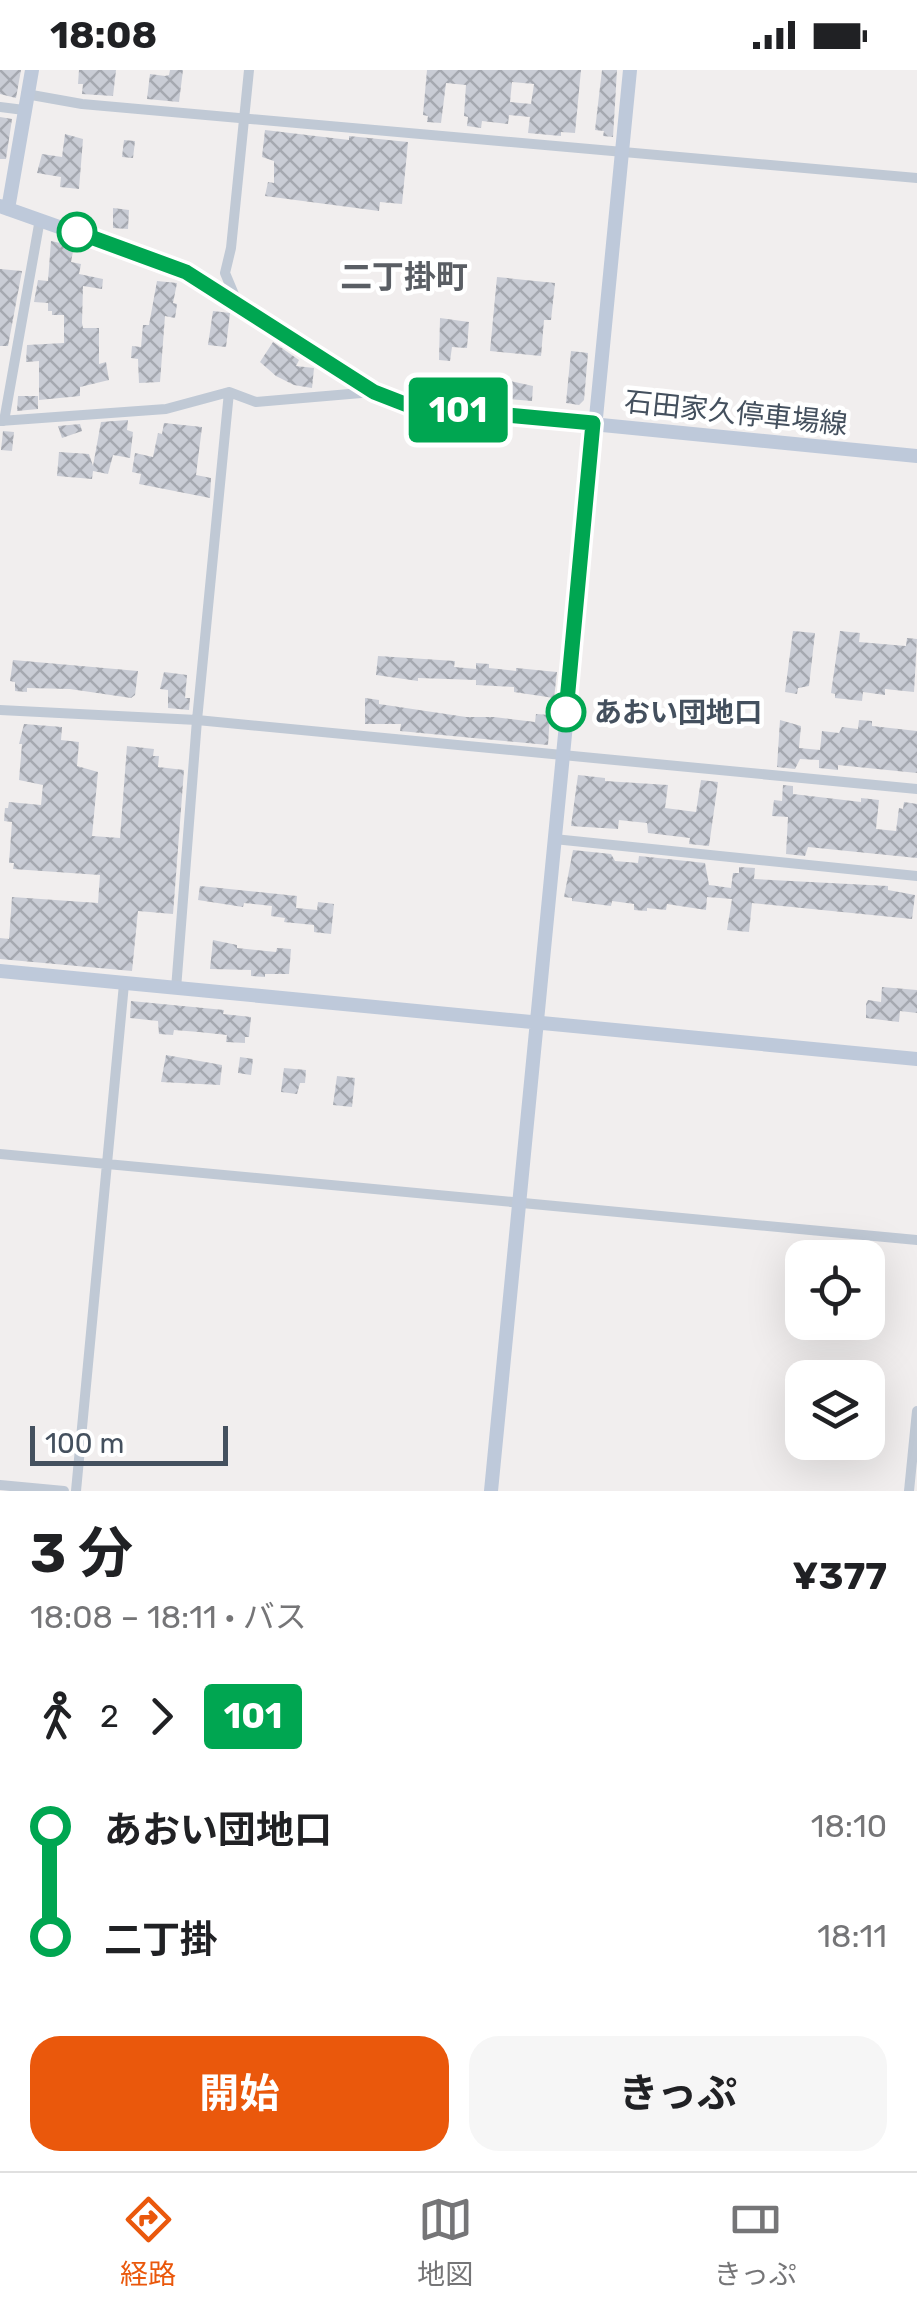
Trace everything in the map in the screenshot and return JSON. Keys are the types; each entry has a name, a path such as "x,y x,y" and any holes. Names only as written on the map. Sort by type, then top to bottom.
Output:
{"street":[{"path":"3,210 32,70"},
{"path":"238,304 225,273 249,70"},
{"path":"491,1491 630,70"},
{"path":"26,94 82,104 917,178"},
{"path":"0,107 24,110"},
{"name":"石田家久停車場線","path":"3,210 40,219 186,272 374,392 410,406 917,456"},
{"path":"40,219 2,421 166,408 229,392 256,402 374,392"},
{"path":"176,989 229,392"},
{"path":"0,710 197,720 917,789"},
{"path":"554,839 917,876"},
{"path":"0,972 917,1059"},
{"path":"76,1491 124,984"},
{"path":"0,1154 917,1240"},
{"path":"909,1491 917,1411"},
{"path":"0,1485 64,1491"}],"building":[{"path":"0,70 21,70 16,98 0,94"},
{"path":"79,70 116,70 113,96 82,94"},
{"path":"170,70 183,70 179,102 147,99 150,74 165,76"},
{"path":"427,70 581,70 575,133 528,133 530,117 509,115 508,124 482,121 481,128 467,126 466,85 446,83 441,123 427,122 428,116 423,115","holes":["512,82 534,84 531,104 510,102"]},
{"path":"602,70 617,70 613,137 595,130"},
{"path":"0,117 12,119 6,159 0,159"},
{"path":"265,130 408,142 402,204 380,202 379,211 265,196 268,182 274,183 274,161 262,157"},
{"path":"65,134 83,139 79,189 60,187 61,177 37,173 42,154 62,157"},
{"path":"124,140 135,141 133,158 122,157"},
{"path":"113,208 129,210 128,229 113,228"},
{"path":"51,241 74,246 71,262 81,264 79,274 103,279 102,289 83,286 82,323 83,328 99,328 99,364 106,362 109,380 80,387 80,396 39,400 39,361 26,362 27,345 64,343 64,315 52,315 48,303 34,302 38,280 48,281"},
{"path":"0,269 22,271 8,346 0,346"},
{"path":"497,277 555,283 551,320 544,320 541,356 490,351"},
{"path":"157,281 177,283 175,318 165,316 160,382 139,383 138,359 131,358 132,346 141,347 143,325 149,325"},
{"path":"213,311 230,313 226,347 208,345"},
{"path":"440,318 469,322 467,348 452,347 450,361 439,360"},
{"path":"273,342 299,360 296,366 314,368 312,388 276,376 260,362"},
{"path":"571,351 588,353 584,400 579,405 566,403"},
{"path":"506,380 533,386 532,401 498,398 499,383 506,384"},
{"path":"18,396 38,396 38,409 17,411"},
{"path":"128,420 127,430 133,432 130,458 113,455 108,474 93,471 92,479 57,476 59,452 89,454 93,466 101,422"},
{"path":"164,423 202,427 196,475 211,478 210,498 139,484 141,474 132,472 135,453 153,457"},
{"path":"80,424 82,431 62,438 58,426"},
{"path":"3,431 14,432 12,451 1,450"},
{"path":"793,631 815,633 809,686 798,688 797,694 785,692"},
{"path":"840,631 860,633 859,642 906,646 907,638 917,639 914,692 885,689 885,695 863,692 862,701 835,698 831,693"},
{"path":"378,656 455,661 454,667 476,669 476,663 516,671 557,672 554,698 514,692 514,687 476,685 476,680 418,681 376,675"},
{"path":"13,660 138,671 135,695 131,698 70,689 15,691 15,682 10,681"},
{"path":"164,672 187,675 185,698 190,698 189,710 168,708 168,690 160,689"},
{"path":"365,698 379,700 379,704 466,717 535,722 536,714 550,715 548,745 400,731 401,724 365,724"},
{"path":"780,720 801,726 799,748 820,750 822,731 858,729 859,720 872,721 872,726 917,731 917,773 838,765 838,770 819,768 819,760 800,759 795,769 777,767"},
{"path":"24,724 62,727 61,740 79,742 77,766 98,772 92,836 120,838 127,746 154,749 153,756 159,756 158,767 184,770 173,914 138,911 132,971 0,959 0,938 9,939 12,897 98,903 100,875 13,869 14,863 9,863 12,822 4,821 5,808 9,802 41,805 43,785 19,780 19,744"},
{"path":"578,775 668,785 665,808 696,812 701,780 718,782 709,846 689,844 690,838 648,833 647,823 619,820 618,829 571,826"},
{"path":"783,785 793,786 793,794 861,802 861,798 879,800 876,829 896,831 899,808 903,809 904,802 917,804 917,858 808,847 805,856 786,854 788,817 772,816 774,800 782,801"},
{"path":"573,850 611,854 615,861 638,863 639,856 705,863 709,885 731,888 733,873 739,873 739,867 755,868 754,879 888,886 888,890 915,895 912,919 752,903 749,932 727,930 732,899 707,897 706,910 667,904 666,910 647,911 634,910 634,904 612,901 611,906 572,901 564,897"},
{"path":"200,886 297,896 296,908 317,910 318,902 334,904 331,934 314,932 314,925 284,922 285,918 271,916 272,906 244,903 243,907 198,900"},
{"path":"213,940 237,948 276,952 277,948 291,949 289,974 265,977 251,976 251,970 210,969"},
{"path":"882,987 917,990 917,1013 900,1011 899,1022 866,1018 868,1000 881,1002"},
{"path":"131,1001 224,1010 223,1014 251,1017 249,1037 245,1037 245,1043 226,1042 227,1035 199,1032 174,1030 173,1035 159,1034 158,1021 130,1018"},
{"path":"166,1055 222,1065 220,1085 161,1082"},
{"path":"240,1057 253,1059 251,1075 238,1073"},
{"path":"284,1068 306,1070 305,1083 300,1083 297,1094 281,1092"},
{"path":"337,1076 355,1078 352,1107 333,1105"}],"bus line":[{"name":"101","path":"77,232 186,272 374,392 410,406 593,423 566,712"}],"place":[{"name":"あおい団地口","path":"566,712"}],"district":[{"name":"二丁掛町","path":"404,277"}]}
